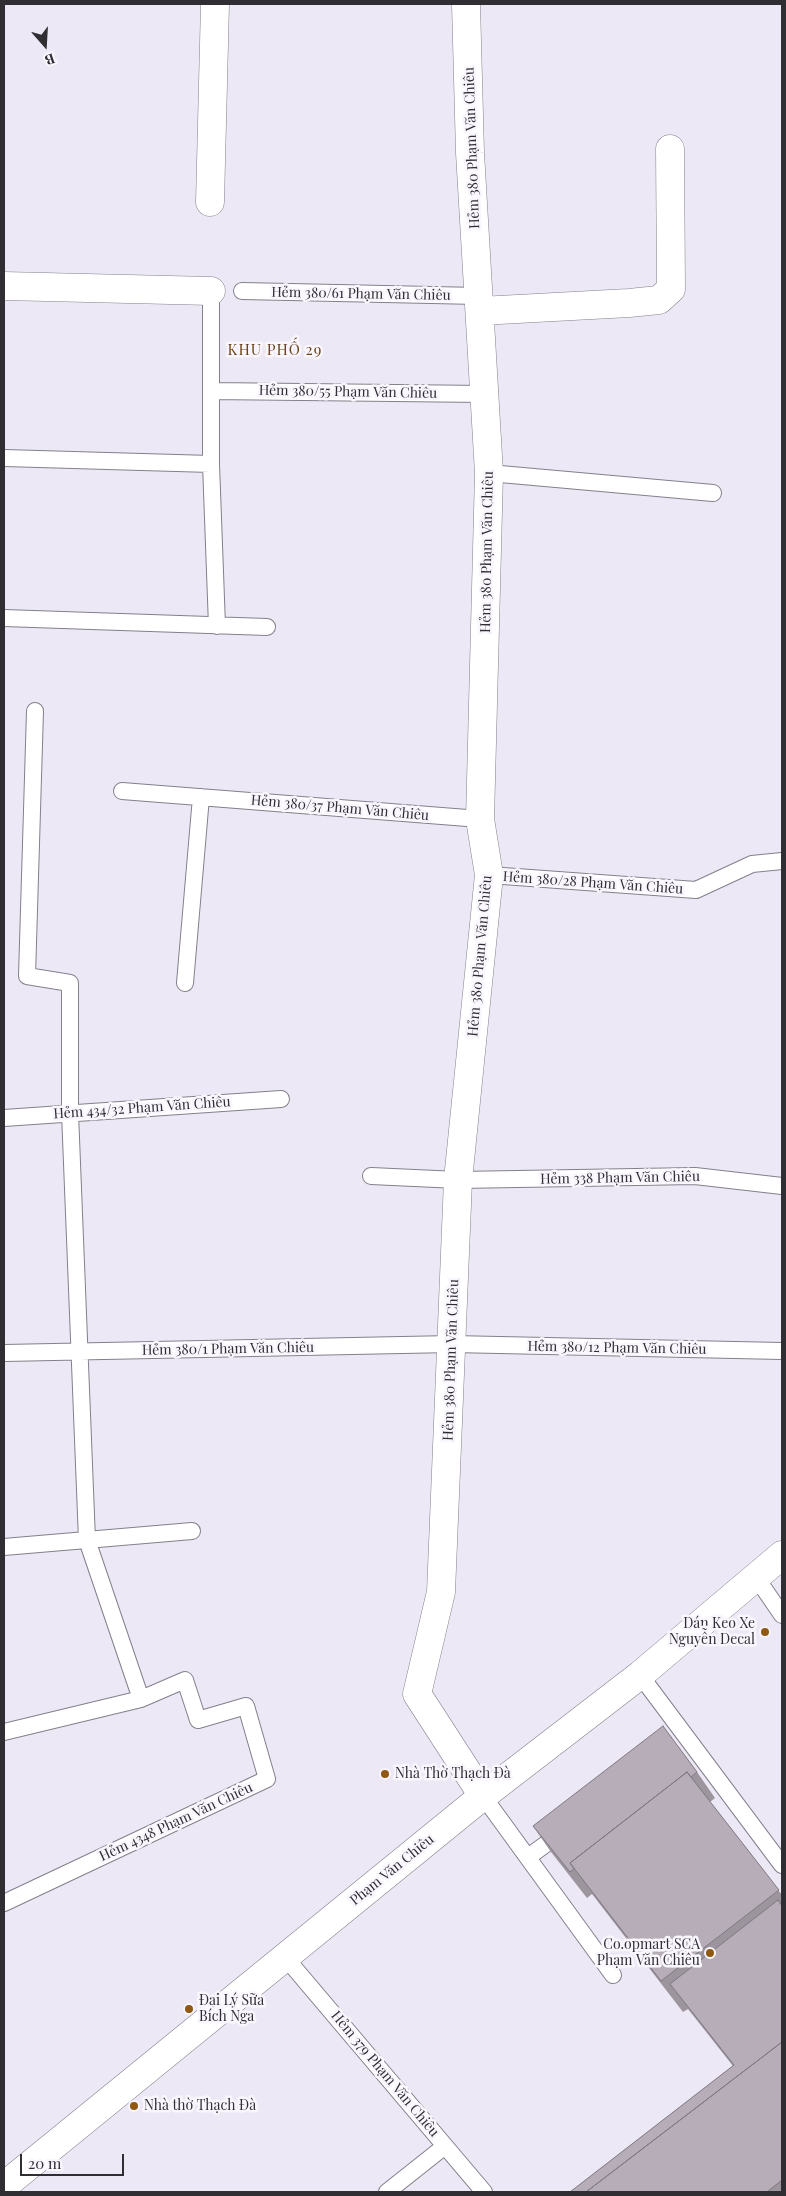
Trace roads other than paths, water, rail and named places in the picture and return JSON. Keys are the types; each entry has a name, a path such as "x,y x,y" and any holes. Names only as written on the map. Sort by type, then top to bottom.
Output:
{"street":[{"path":"210,202 215,4"},
{"name":"Hẻm 380 Phạm Văn Chiêu","path":"466,4 470,153 489,473 480,819 489,875 458,1180 441,1592 417,1694 482,1796"},
{"path":"480,304 629,304 659,300 671,289 670,149"},
{"path":"4,286 211,291"},
{"name":"Phạm Văn Chiêu","path":"9,2187 285,1957 482,1796 640,1675 782,1555"}],"lane":[{"path":"211,291 211,464 217,626"},
{"name":"Hẻm 380/61 Phạm Văn Chiêu","path":"242,291 480,304"},
{"name":"Hẻm 380/55 Phạm Văn Chiêu","path":"211,391 485,394"},
{"path":"4,458 211,464"},
{"path":"489,473 713,493"},
{"path":"4,618 267,627"},
{"path":"4,1732 141,1699 87,1540 70,1113 70,983 27,976 35,711"},
{"name":"Hẻm 380/37 Phạm Văn Chiêu","path":"122,791 480,819"},
{"path":"185,984 200,797"},
{"name":"Hẻm 380/28 Phạm Văn Chiêu","path":"489,875 696,890 752,864 782,861"},
{"name":"Hẻm 434/32 Phạm Văn Chiêu","path":"4,1118 281,1099"},
{"name":"Hẻm 338 Phạm Văn Chiêu","path":"371,1176 458,1180 695,1176 782,1186"},
{"name":"Hẻm 380/1 Phạm Văn Chiêu","path":"4,1353 79,1353 452,1344"},
{"name":"Hẻm 380/12 Phạm Văn Chiêu","path":"452,1344 782,1351"},
{"path":"4,1547 192,1531"},
{"path":"756,1576 782,1615"},
{"path":"640,1675 782,1865"},
{"name":"Hẻm 4348 Phạm Văn Chiêu","path":"4,1903 267,1780 246,1706 198,1720 186,1680 141,1699"},
{"path":"672,1751 688,1739"},
{"path":"482,1796 614,1975"},
{"path":"528,1857 576,1822"},
{"name":"Hẻm 379 Phạm Văn Chiêu","path":"285,1957 484,2192"},
{"path":"387,2192 445,2146"}],"place":[{"name":"Dán Keo Xe Nguyễn Decal","path":"765,1632"},
{"name":"Nhà Thờ Thạch Đà","path":"385,1774"},
{"name":"Co.opmart SCA Phạm Văn Chiêu","path":"710,1953"},
{"name":"Đại Lý Sữa Bích Nga","path":"189,2009"},
{"name":"Nhà thờ Thạch Đà","path":"134,2106"}],"district":[{"name":"KHU PHỐ 29","path":"275,350"}]}
